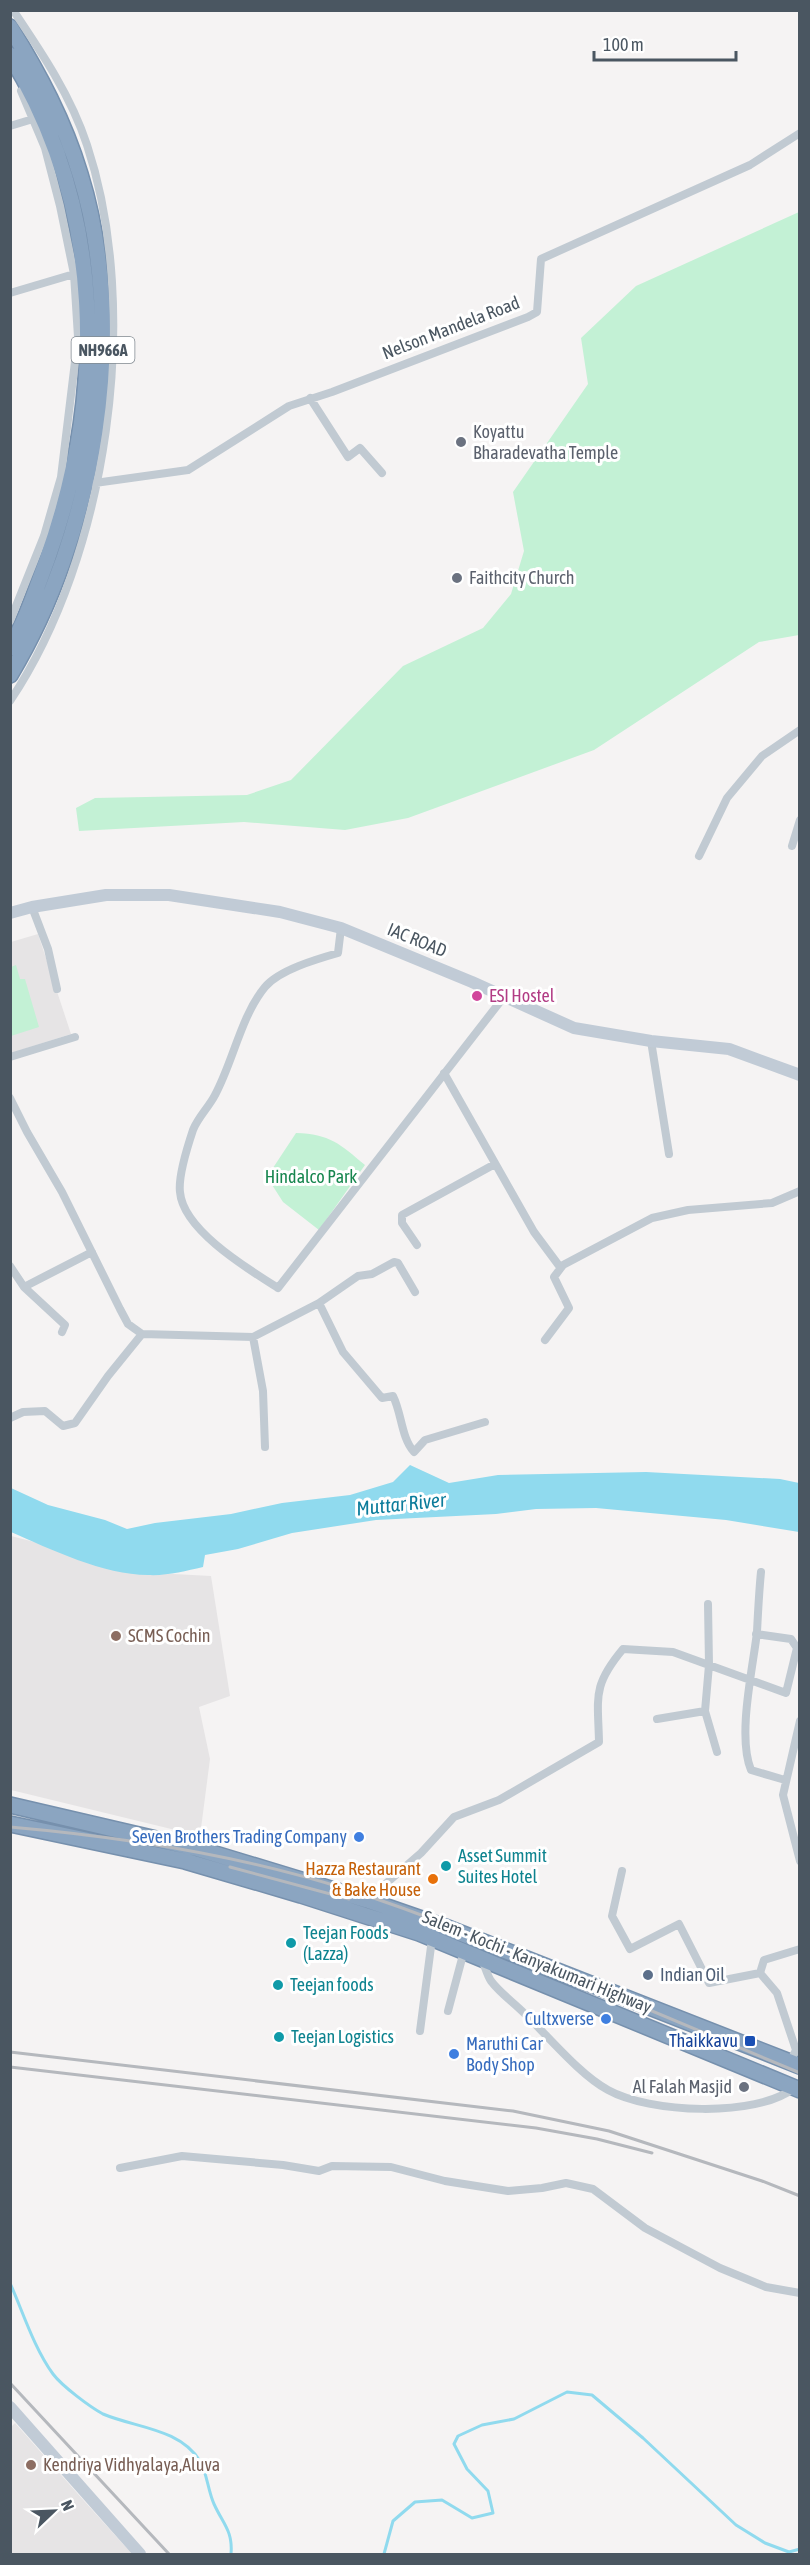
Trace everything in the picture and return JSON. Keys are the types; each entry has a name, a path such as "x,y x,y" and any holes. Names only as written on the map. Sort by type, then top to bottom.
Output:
{"highway":[{"name":"NH966A","path":"10,27 35,68 61,121 81,176 93,228 103,335 101,397 90,460 76,516 57,574 35,627 10,675"},
{"name":"NH966A","path":"10,55 50,132 71,200 85,268 89,338 84,402 74,461 59,526 10,648"},
{"name":"Salem - Kochi - Kanyakumari Highway","path":"10,1805 199,1849 367,1900 795,2064"},
{"name":"Salem - Kochi - Kanyakumari Highway","path":"10,1824 185,1861 301,1895 432,1939 797,2089"},
{"path":"759,2074 769,2054"}],"main road":[{"name":"IAC ROAD","path":"10,913 32,907 106,895 169,896 280,912 341,928 472,982 502,998 574,1028 651,1041 729,1049 800,1076"},
{"path":"10,2407 140,2554"}],"street":[{"path":"10,700 40,647 62,599 80,548 112,392 115,327 111,265 102,203 87,145 64,88 13,10"},
{"path":"10,71 33,119 51,171 74,274 78,337 61,477 44,536 10,621"},
{"path":"10,126 33,119"},
{"name":"Nelson Mandela Road","path":"95,483 188,470 289,406 332,392 537,312 541,259 750,165 800,133"},
{"path":"10,293 74,274"},
{"path":"310,398 348,456 360,448 382,473"},
{"path":"699,856 727,798 762,756 800,730"},
{"path":"792,846 800,820"},
{"path":"32,907 48,949 57,989"},
{"path":"341,928 338,953 316,959 289,971 266,986 253,1006 215,1095 194,1127 184,1162 180,1192 188,1216 201,1231 278,1288 502,998"},
{"path":"10,1057 75,1037"},
{"path":"651,1041 669,1154"},
{"path":"444,1072 495,1164 507,1180 534,1232 560,1267"},
{"path":"10,1098 128,1324 142,1334 253,1337 320,1303 358,1276 372,1274 394,1262 398,1263 415,1292"},
{"path":"417,1245 402,1222 402,1215 495,1164"},
{"path":"545,1340 569,1308 554,1277 560,1267 652,1218 688,1210 772,1203 800,1191"},
{"path":"24,1287 92,1252"},
{"path":"10,1266 24,1287 66,1325 62,1332"},
{"path":"320,1303 343,1352 382,1398 393,1396 398,1406 407,1443 414,1452 425,1440 484,1422"},
{"path":"10,1418 23,1412 45,1411 63,1426 75,1423 108,1376 142,1334"},
{"path":"253,1337 262,1391 266,1447"},
{"path":"761,1572 750,1679 746,1745 748,1763 751,1770 757,1773 785,1780"},
{"path":"708,1604 709,1665 705,1711 717,1752"},
{"path":"367,1900 421,1853 454,1817 499,1800 599,1742 598,1690 606,1670 623,1649 673,1652 786,1693 797,1648 791,1638 756,1634"},
{"path":"657,1719 705,1711"},
{"path":"800,1721 783,1795 800,1861"},
{"path":"789,1766 800,1768"},
{"path":"622,1871 612,1916 630,1949 679,1924 709,1983 760,1973"},
{"path":"420,2031 432,1939"},
{"path":"760,1973 765,1960 800,1948"},
{"path":"448,2011 464,1952"},
{"path":"482,1960 489,1977 503,1994 580,2067 606,2090 617,2095 660,2105 706,2110 778,2097 797,2089"},
{"path":"760,1973 777,1993 793,2038 796,2050 795,2064"},
{"path":"120,2168 182,2156 284,2165 320,2171 332,2166 391,2168 445,2181 508,2191 566,2183 593,2189 645,2228 720,2268 766,2287 800,2293"}],"shaded area":[{"path":"38,934 71,1034 11,1053 11,942"},
{"name":"SCMS Cochin","path":"11,1536 155,1573 211,1576 230,1696 199,1707 210,1759 200,1836 11,1790"},
{"name":"Kendriya Vidhyalaya,Aluva","path":"15,2423 132,2554 11,2554 10,2428"}],"green space":[{"path":"799,212 799,635 759,642 594,750 408,818 345,830 244,822 79,831 76,808 95,798 247,795 291,780 403,666 483,628 511,594 524,551 513,492 588,384 581,338 636,286"},
{"path":"16,965 20,979 25,979 39,1027 11,1036 11,967"},
{"name":"Hindalco Park","path":"296,1133 326,1138 348,1151 365,1165 319,1230 283,1202 267,1177"}],"water":[{"name":"Muttar River","path":"410,1465 449,1483 498,1475 646,1472 780,1479 799,1483 799,1532 726,1520 596,1508 536,1509 496,1514 376,1520 292,1533 238,1549 205,1555 203,1567 155,1575 131,1574 96,1566 11,1532 11,1488 48,1505 105,1520 127,1529 155,1523 231,1514 282,1503 350,1495 393,1482"}],"waterway":[{"path":"10,2283 40,2353 53,2374 63,2384 103,2414 169,2435 191,2450 200,2461 212,2499 229,2533 231,2554"},
{"path":"384,2554 393,2521 415,2502 442,2500 472,2518 493,2513 488,2491 467,2469 454,2444 458,2436 482,2425 514,2419 567,2392 592,2395 643,2438 736,2525 765,2543 789,2552 800,2549"}],"railway":[{"path":"10,1827 96,1836 181,1849 266,1867 349,1890 471,1934 800,2073"},
{"path":"230,1867 349,1899"},
{"path":"10,2052 513,2111 609,2131 762,2181 800,2196"},
{"path":"10,2067 536,2128 597,2139 652,2153"},
{"path":"10,2383 169,2554"}],"place":[{"name":"Koyattu Bharadevatha Temple","path":"461,442"},
{"name":"Faithcity Church","path":"457,578"},
{"name":"ESI Hostel","path":"477,996"},
{"name":"SCMS Cochin","path":"116,1636"},
{"name":"Seven Brothers Trading Company","path":"359,1837"},
{"name":"Asset Summit Suites Hotel","path":"446,1866"},
{"name":"Hazza Restaurant & Bake House","path":"433,1879"},
{"name":"Teejan Foods (Lazza)","path":"291,1943"},
{"name":"Indian Oil","path":"648,1975"},
{"name":"Teejan foods","path":"278,1985"},
{"name":"Cultxverse","path":"606,2019"},
{"name":"Teejan Logistics","path":"279,2037"},
{"name":"Thaikkavu","path":"750,2041"},
{"name":"Maruthi Car Body Shop","path":"454,2054"},
{"name":"Al Falah Masjid","path":"744,2087"},
{"name":"Kendriya Vidhyalaya,Aluva","path":"31,2465"}]}
